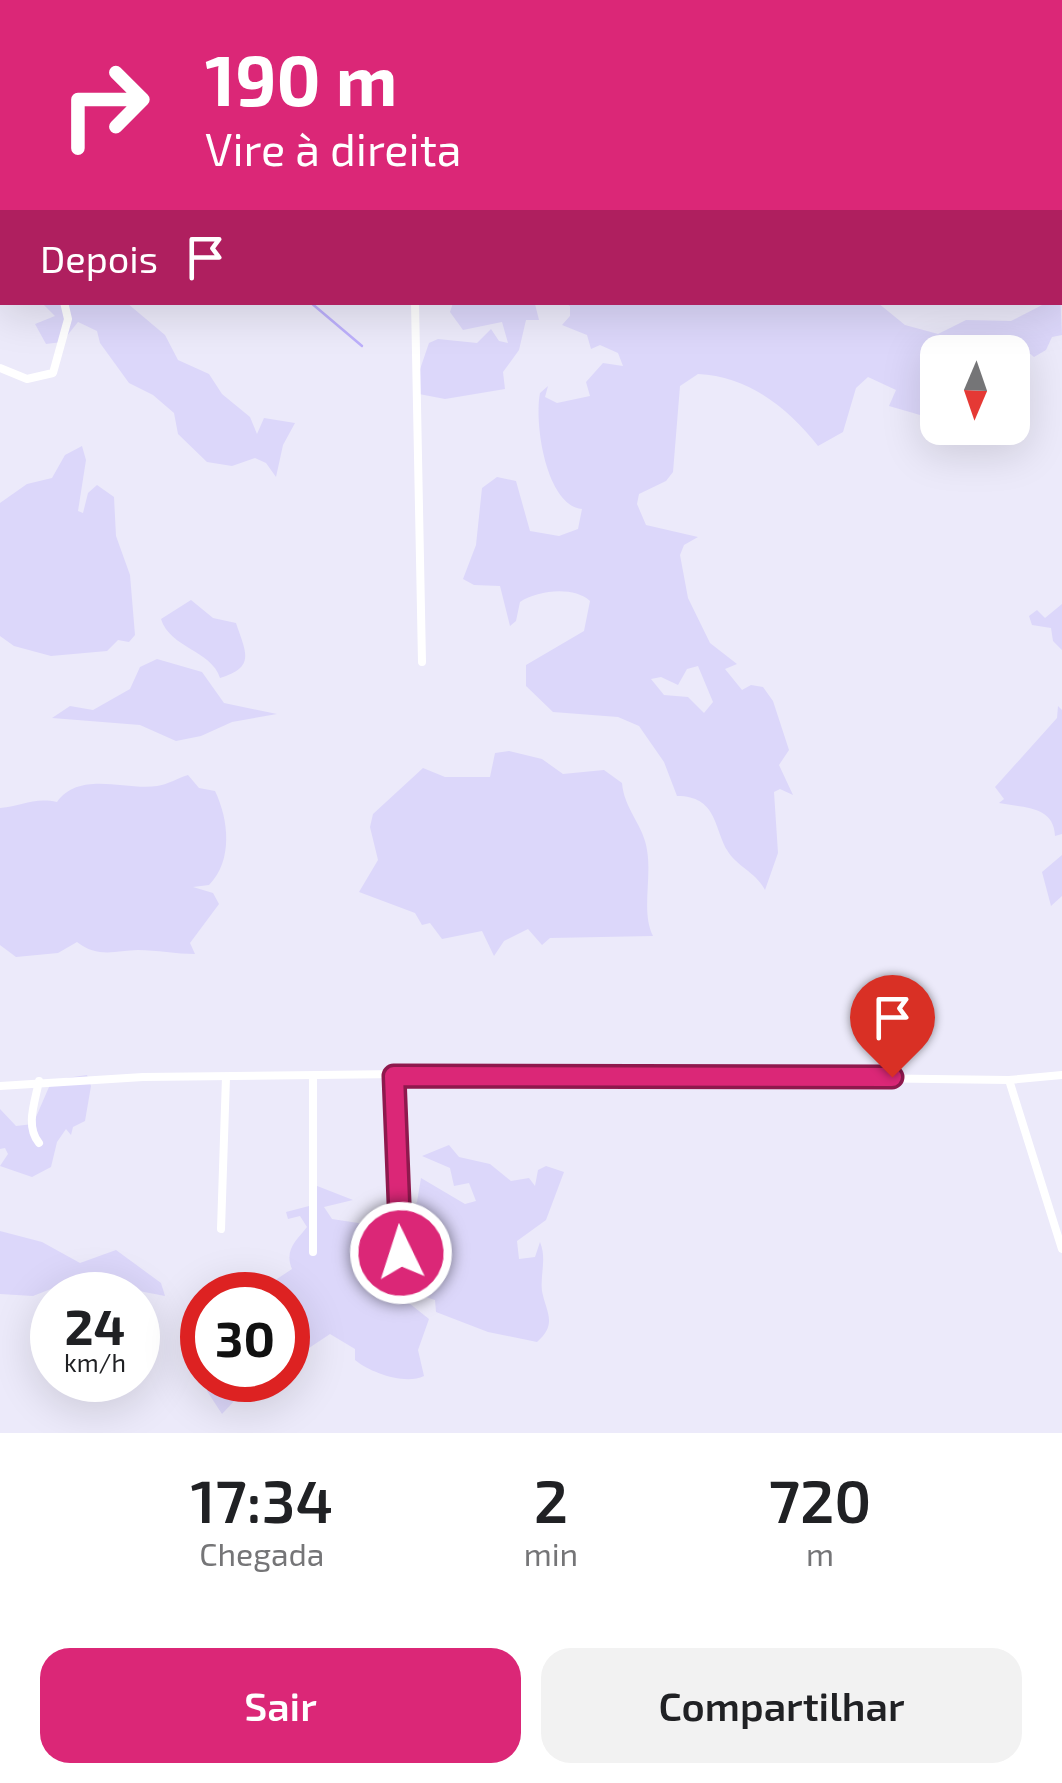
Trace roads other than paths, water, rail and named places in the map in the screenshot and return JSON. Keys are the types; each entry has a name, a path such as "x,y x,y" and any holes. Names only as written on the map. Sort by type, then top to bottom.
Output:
{"street":[{"path":"0,368 27,379 53,373 68,319 65,305"},
{"path":"416,305 422,662"},
{"path":"0,1086 226,1076 1010,1080 1062,1075"},
{"path":"220,1229 226,1179 226,1076"},
{"path":"394,1076 404,1275"},
{"path":"312,1252 313,1078"},
{"path":"1010,1080 1062,1249"},
{"path":"39,1082 31,1122 32,1134 40,1143"}],"waterway":[{"path":"314,305 362,346"}]}
